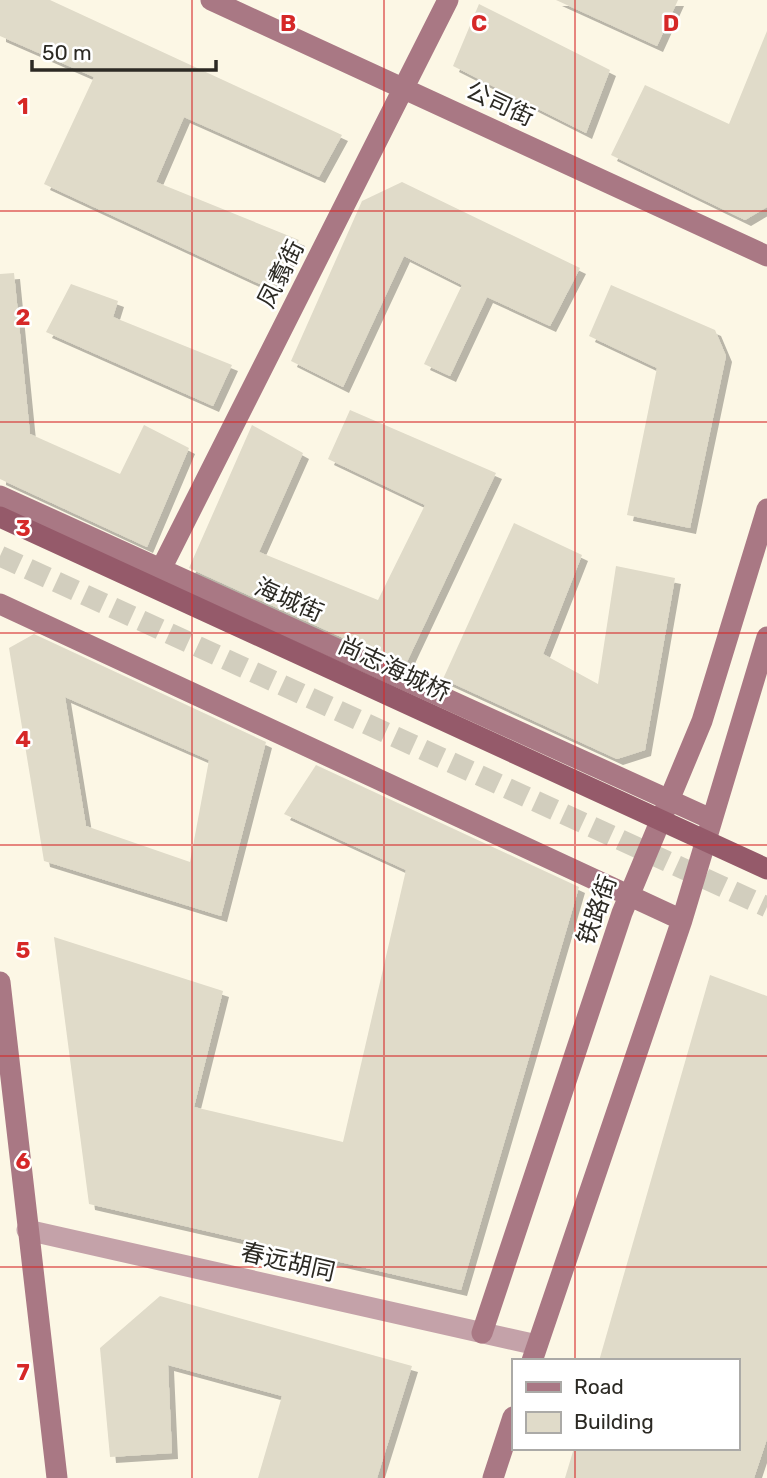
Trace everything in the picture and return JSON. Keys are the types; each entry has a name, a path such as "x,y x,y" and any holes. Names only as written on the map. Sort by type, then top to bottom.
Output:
{"main road":[{"name":"公司街","path":"211,0 767,256"},
{"name":"凤翥街","path":"160,571 448,0"},
{"name":"海城街","path":"0,496 160,571 711,819"},
{"name":"铁路街","path":"482,1332 629,895 702,721 767,509"},
{"name":"尚志海城桥","path":"0,517 767,869"},
{"path":"0,604 682,920"},
{"path":"535,1353 682,920 767,637"},
{"path":"0,982 57,1478"},
{"path":"492,1478 512,1420"}],"street":[{"name":"春远胡同","path":"27,1230 482,1332 535,1353"}],"building":[{"path":"0,0 50,0 342,135 319,177 184,117 156,182 299,240 273,290 44,184 94,77 0,36"},
{"path":"556,0 678,0 657,46"},
{"path":"479,4 610,70 586,133 453,66"},
{"path":"767,31 767,207 745,220 611,155 645,85 729,124"},
{"path":"402,182 580,268 550,326 487,297 450,376 424,364 462,285 404,256 343,387 291,361 362,201"},
{"path":"14,273 30,434 120,474 144,425 189,448 147,547 0,479 0,274"},
{"path":"71,284 118,301 113,317 232,365 213,406 46,332"},
{"path":"611,285 715,330 726,356 690,528 627,515 657,368 589,336"},
{"path":"350,410 496,473 405,666 189,568 252,425 303,453 259,552 378,600 425,505 328,459"},
{"path":"514,523 582,555 543,654 598,684 616,566 675,578 645,750 617,759 443,679"},
{"path":"34,634 266,742 221,916 44,861 9,648","holes":["65,697 209,760 190,862 86,826"]},
{"path":"316,765 579,887 461,1290 89,1204 54,937 223,991 194,1107 343,1142 406,870 284,814"},
{"path":"710,975 767,996 767,1439 754,1478 565,1478 573,1450 739,1450 739,1359 600,1359"},
{"path":"160,1296 412,1366 377,1478 258,1478 282,1396 168,1365 172,1453 110,1457 100,1348"}],"tunnel":[{"path":"0,556 767,907"}]}
